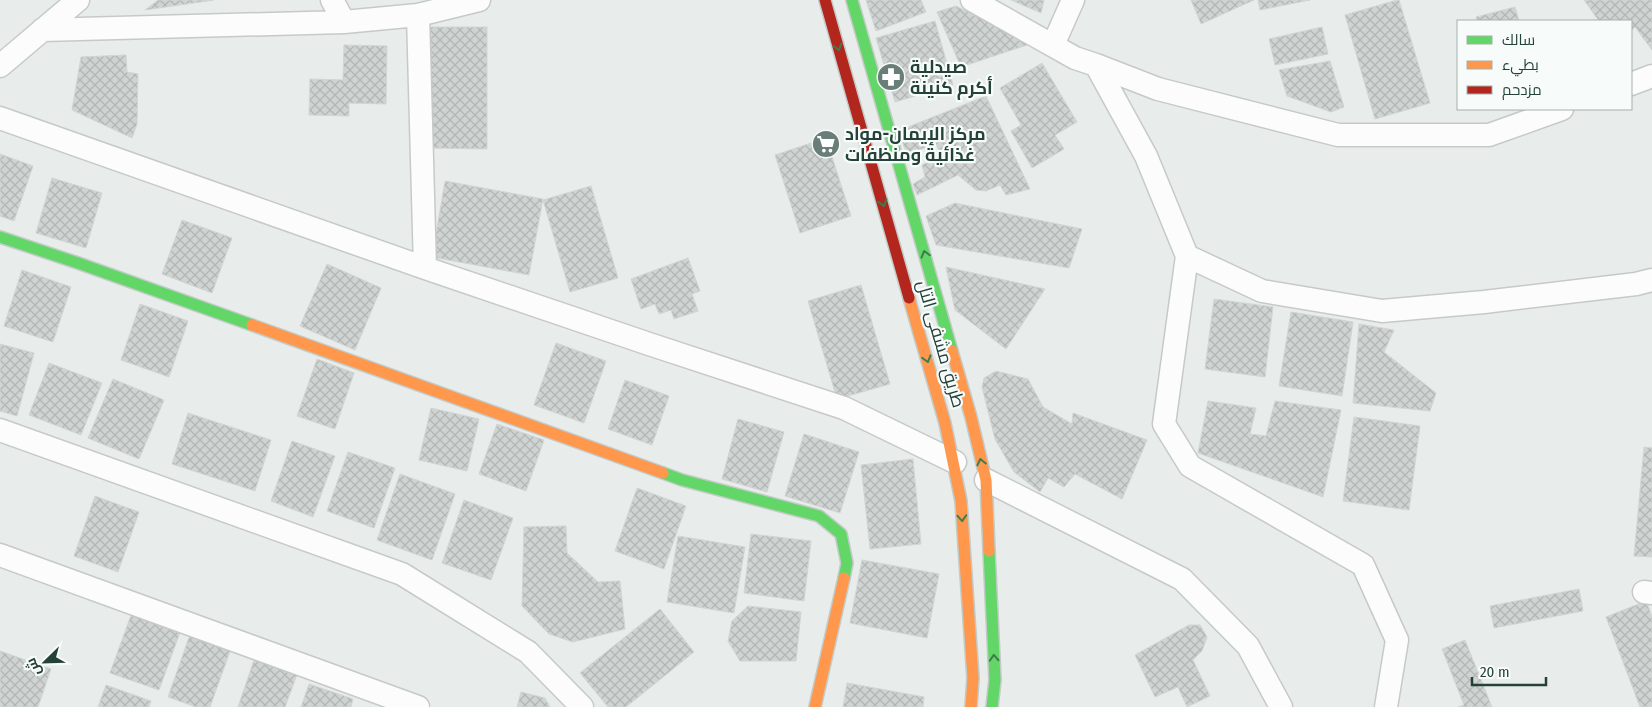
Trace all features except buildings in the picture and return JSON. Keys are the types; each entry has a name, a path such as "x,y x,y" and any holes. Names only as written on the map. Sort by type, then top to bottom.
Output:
{"street":[{"path":"0,66 78,0"},
{"path":"332,0 344,22"},
{"path":"42,30 344,22 418,15 479,0"},
{"name":"طريق مشفى التل","path":"825,0 945,423 954,462 961,501 974,678 971,707"},
{"name":"طريق مشفى التل","path":"852,0 968,408 986,480 994,680 992,707"},
{"path":"972,0 1075,58 1096,64 1158,89 1338,134 1490,135 1559,110"},
{"path":"1053,46 1074,0"},
{"path":"418,15 425,268"},
{"path":"1096,64 1146,156 1186,256 1164,424 1190,466 1363,565 1396,640 1386,707"},
{"path":"1632,84 1652,76"},
{"path":"0,118 652,346 844,408 954,462"},
{"path":"0,237 87,266 682,480 819,516 841,534 847,563 815,707"},
{"path":"1186,256 1262,291 1382,311 1484,302 1636,284 1652,280"},
{"path":"0,430 402,574 528,652 582,707"},
{"path":"986,480 1182,579 1248,646 1281,707"},
{"path":"0,554 418,707"}],"traffic: fast":[{"path":"852,0 952,351"},
{"path":"0,237 252,325"},
{"path":"663,473 682,480 819,516 841,534 847,563 844,578"},
{"path":"989,551 995,680 992,707"}],"traffic: slow":[{"path":"909,298 945,423 961,501 973,678 971,707"},
{"path":"252,325 663,473"},
{"path":"952,351 971,417 986,480 989,551"},
{"path":"815,707 844,578"}],"traffic: jam":[{"path":"825,0 909,298"}],"place":[{"name":"صيدلية أكرم كنينة","path":"891,77"},
{"name":"مركز الإيمان-مواد غذائية ومنظفات","path":"826,144"}]}
